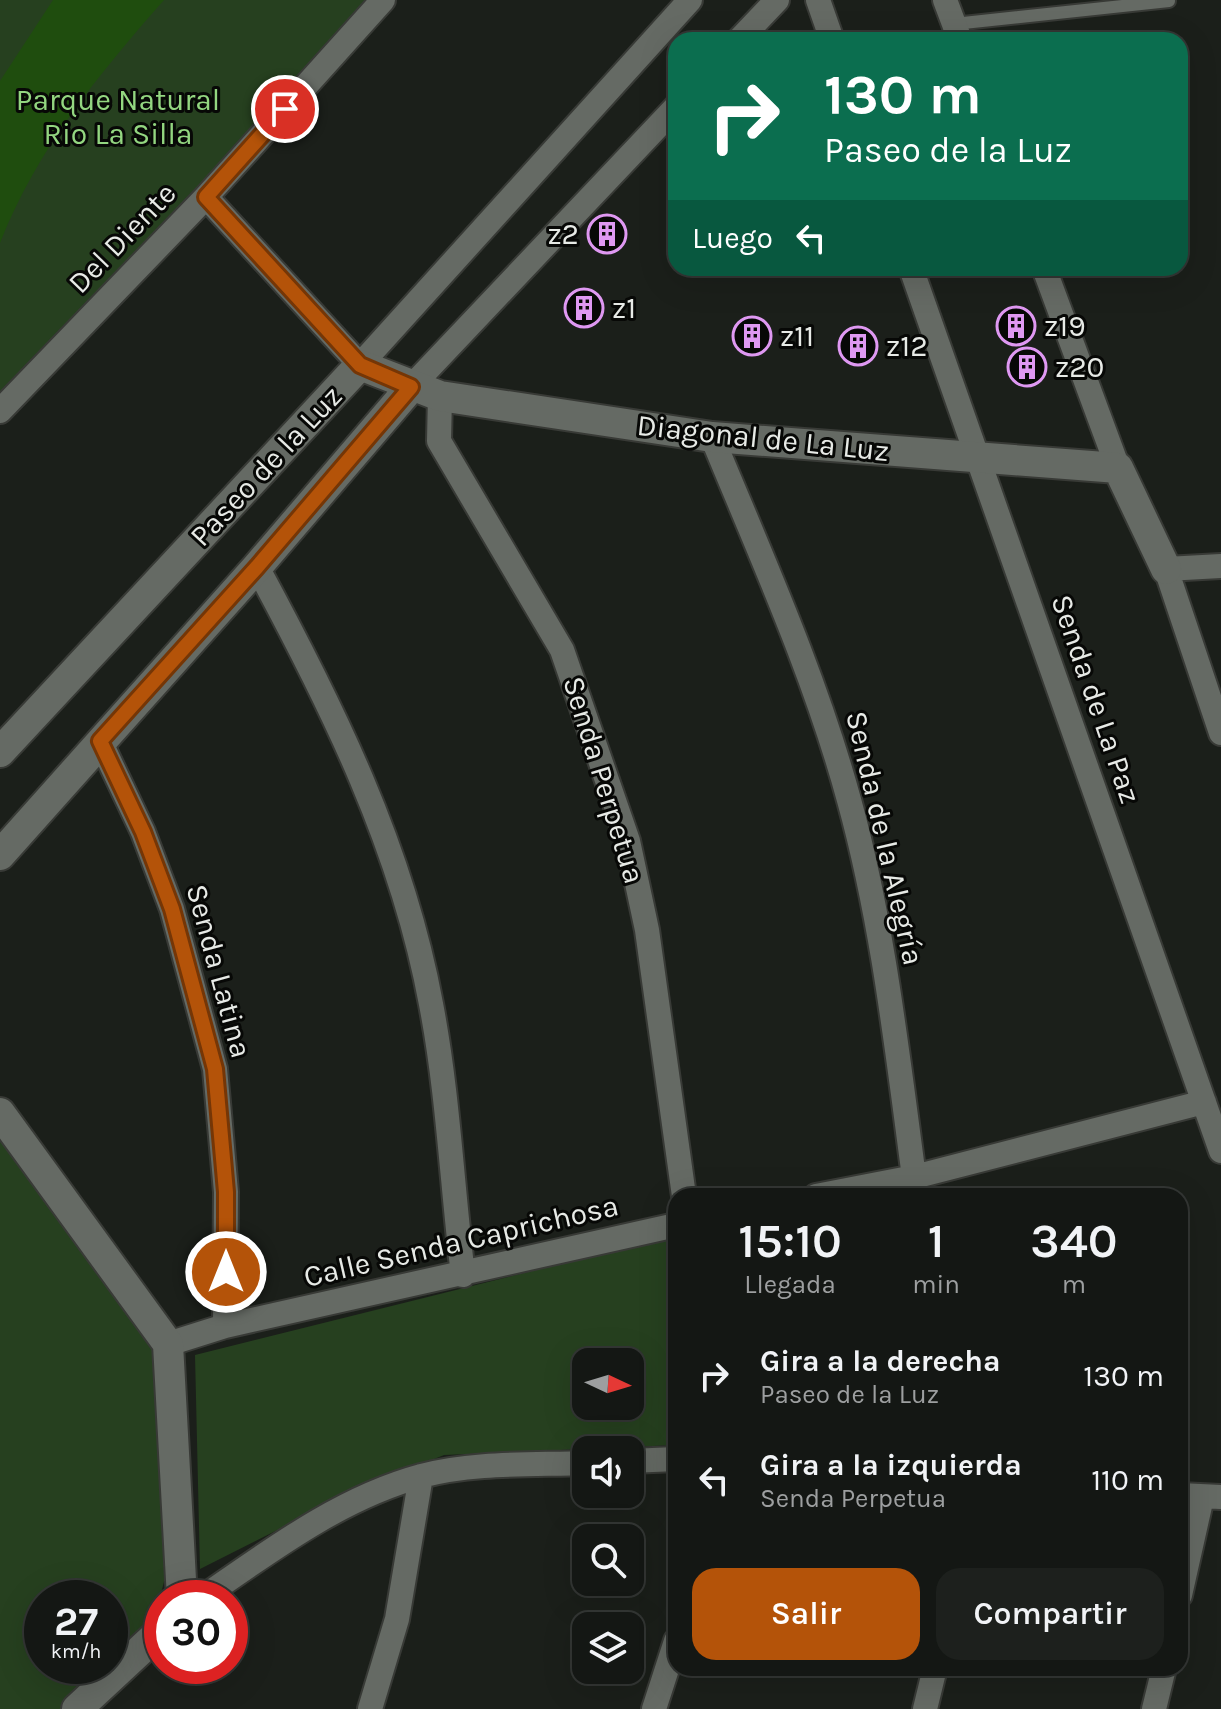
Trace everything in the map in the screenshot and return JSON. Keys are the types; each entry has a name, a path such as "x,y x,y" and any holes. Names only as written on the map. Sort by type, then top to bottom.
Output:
{"street":[{"name":"Del Diente","path":"0,411 206,197 383,0"},
{"name":"Paseo de la Luz","path":"0,752 360,365 690,0"},
{"path":"747,32 777,0"},
{"path":"818,0 829,32"},
{"path":"945,0 957,32"},
{"name":"Paseo de la Luz","path":"0,855 257,567 411,387 668,115"},
{"path":"206,197 360,365 411,387"},
{"name":"Senda de La Paz","path":"914,276 1221,1151"},
{"path":"1047,276 1118,468 1166,569 1221,733"},
{"name":"Diagonal de La Luz","path":"411,387 440,396 712,437 1118,468"},
{"name":"Senda Perpetua","path":"440,396 439,441 562,650 628,841 647,930 683,1188"},
{"name":"Senda de la Alegría","path":"712,437 817,694 850,800 874,903 914,1177"},
{"path":"1166,569 1221,566"},
{"path":"257,567 328,701 370,793 404,896 431,1004 463,1275"},
{"name":"Senda Latina","path":"100,741 143,832 172,909 215,1069 226,1192 225,1326"},
{"path":"857,1188 914,1177 1204,1102"},
{"path":"0,1113 168,1344 181,1580"},
{"name":"Calle Senda Caprichosa","path":"168,1344 225,1326 668,1227"},
{"path":"644,1460 668,1459"},
{"path":"229,1580 333,1512 421,1476 461,1469 572,1464"},
{"path":"370,1709 397,1619 421,1476"},
{"path":"1188,1557 1201,1496"},
{"path":"77,1709 144,1647"},
{"path":"654,1709 668,1666"},
{"path":"925,1709 933,1676"},
{"path":"1154,1709 1162,1676"}],"lane":[{"path":"957,32 1169,1"}],"green space":[{"name":"Parque Natural Rio La Silla","path":"0,0 383,0 0,404"},
{"path":"0,1130 153,1336 167,1570 164,1580 144,1580 144,1625 128,1644 128,1580 24,1580 24,1684 92,1684 67,1709 0,1709"},
{"path":"668,1237 668,1445 644,1446 644,1436 572,1436 572,1449 444,1455 351,1493 200,1569 195,1355"}],"shaded area":[{"path":"53,0 164,0 71,114 32,176 0,243 0,81"}],"place":[{"name":"z2","path":"607,234"},
{"name":"z1","path":"584,308"},
{"name":"z19","path":"1016,326"},
{"name":"z11","path":"752,336"},
{"name":"z12","path":"858,346"},
{"name":"z20","path":"1027,367"}],"route":[{"path":"226,1272 226,1192 215,1069 172,909 143,832 100,741 257,567 411,387 360,365 206,197 285,109"}]}
